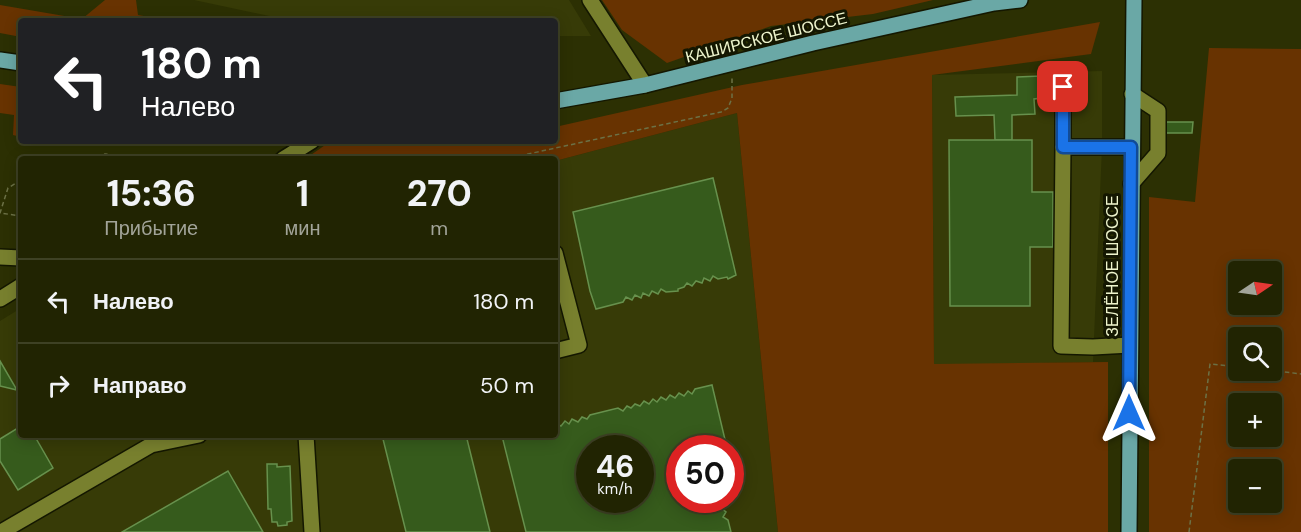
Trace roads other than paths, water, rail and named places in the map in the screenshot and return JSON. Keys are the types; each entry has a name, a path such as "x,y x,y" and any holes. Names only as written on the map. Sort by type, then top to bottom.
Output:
{"main road":[{"name":"КАШИРСКОЕ ШОССЕ","path":"558,100 645,85 813,43 994,3 1020,0"},
{"name":"ЗЕЛЁНОЕ ШОССЕ","path":"1129,532 1134,0"},
{"path":"0,60 18,63"}],"street":[{"path":"590,0 645,85"},
{"path":"1063,87 1061,346 1130,345"},
{"path":"1131,184 1158,153 1158,111 1132,94"},
{"path":"288,156 307,144"},
{"path":"1063,147 1131,147"},
{"path":"0,257 18,258"},
{"path":"558,264 579,345 558,350"},
{"path":"0,299 18,288"},
{"path":"1,532 151,445 185,438"},
{"path":"306,438 312,532"}]}
